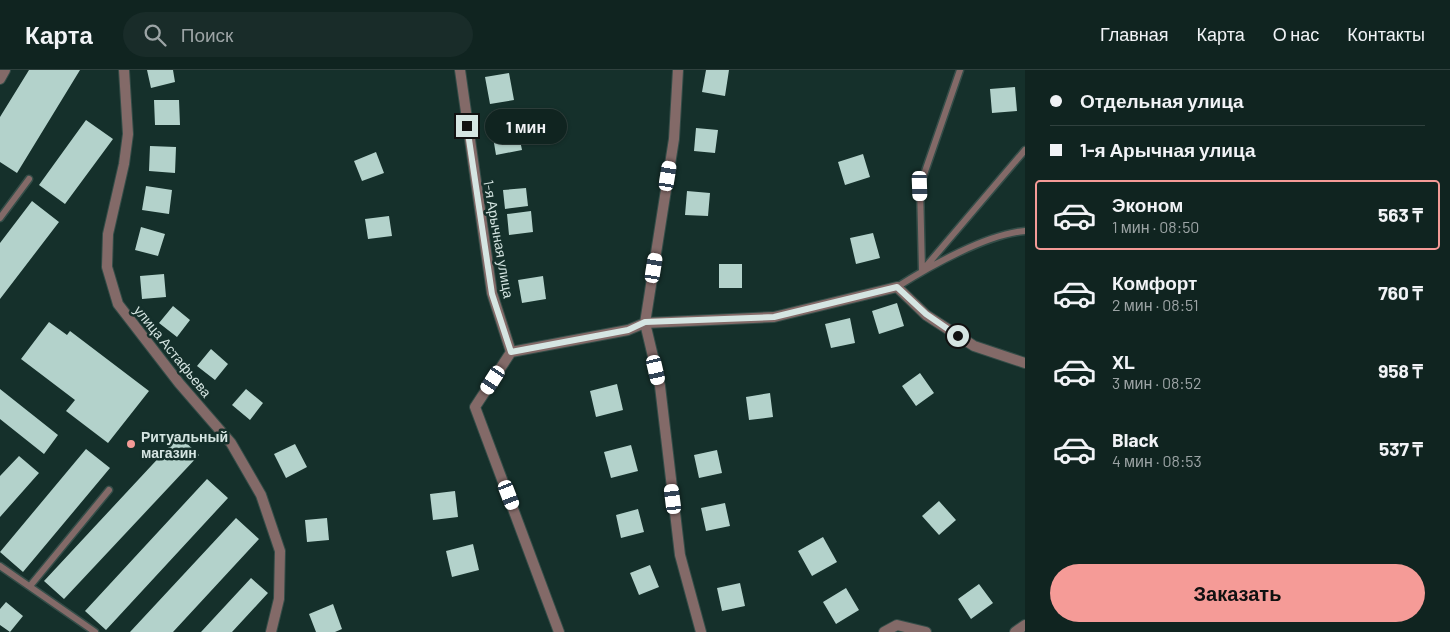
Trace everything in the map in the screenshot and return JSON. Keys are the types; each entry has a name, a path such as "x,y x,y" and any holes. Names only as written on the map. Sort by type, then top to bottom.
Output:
{"street":[{"path":"0,79 6,70"},
{"name":"улица Астафьева","path":"124,70 128,134 124,164 108,234 107,267 118,304 179,383 231,443 261,496 280,551 279,599 271,632"},
{"name":"1-я Арычная улица","path":"460,70 492,294 511,352"},
{"path":"678,70 674,140 645,322 660,386 680,555 701,632"},
{"path":"559,632 475,407 511,352 628,330 645,322 774,317 897,287 926,314 974,346 1025,363"},
{"path":"884,632 897,625 926,632"},
{"path":"1015,632 1025,625"}],"lane":[{"path":"922,271 920,186 960,70"},
{"path":"922,271 1025,150"},
{"path":"0,218 29,180"},
{"path":"897,287 922,271 1007,233 1025,231"},
{"path":"30,586 109,490"},
{"path":"0,566 95,632"}],"building":[{"path":"29,70 80,70 17,173 0,162 0,117"},
{"path":"147,70 173,70 175,82 151,88"},
{"path":"706,70 729,70 725,96 702,92"},
{"path":"509,73 514,100 490,104 485,77"},
{"path":"1015,87 1017,111 992,113 990,89"},
{"path":"154,100 179,100 180,125 155,125"},
{"path":"86,120 113,139 65,204 39,185"},
{"path":"517,126 522,150 496,155 492,131"},
{"path":"696,128 718,130 715,153 694,151"},
{"path":"150,146 176,147 175,173 149,171"},
{"path":"376,152 384,173 362,181 354,161"},
{"path":"863,154 870,177 845,185 838,162"},
{"path":"146,186 172,190 169,214 142,210"},
{"path":"526,188 528,206 505,209 503,190"},
{"path":"687,191 710,193 708,216 685,215"},
{"path":"32,201 59,222 0,299 0,243"},
{"path":"531,211 533,232 509,235 507,214"},
{"path":"389,216 392,236 368,239 365,219"},
{"path":"141,227 165,234 158,256 135,250"},
{"path":"873,233 880,258 856,264 850,238"},
{"path":"719,264 742,264 742,288 719,288"},
{"path":"164,274 166,297 142,299 140,276"},
{"path":"543,276 546,299 522,303 518,280"},
{"path":"897,303 904,326 879,334 872,311"},
{"path":"173,306 190,320 177,337 159,323"},
{"path":"850,318 855,343 831,348 825,324"},
{"path":"49,322 67,335 70,331 149,391 108,443 66,411 75,400 21,359"},
{"path":"211,349 228,364 215,380 197,366"},
{"path":"920,373 934,393 916,406 902,386"},
{"path":"617,384 623,410 596,417 590,391"},
{"path":"0,389 58,435 44,454 0,419"},
{"path":"246,389 263,403 250,420 232,405"},
{"path":"770,393 773,417 749,420 746,397"},
{"path":"179,436 199,455 64,599 44,581"},
{"path":"295,444 307,467 286,478 274,454"},
{"path":"631,445 638,471 611,478 604,452"},
{"path":"86,449 110,468 23,572 0,552"},
{"path":"717,450 722,473 699,478 694,455"},
{"path":"19,456 39,473 0,517 0,476"},
{"path":"207,479 228,498 106,630 85,611"},
{"path":"455,491 458,517 433,520 430,494"},
{"path":"939,501 956,520 939,535 922,516"},
{"path":"725,503 730,526 706,531 701,508"},
{"path":"638,509 644,532 621,538 616,515"},
{"path":"236,518 259,539 173,632 130,632"},
{"path":"327,518 329,540 307,542 305,520"},
{"path":"823,537 837,562 812,576 798,551"},
{"path":"473,544 479,570 452,577 446,551"},
{"path":"650,565 659,587 639,595 630,573"},
{"path":"251,578 268,593 232,632 201,632"},
{"path":"740,583 745,606 722,611 717,588"},
{"path":"979,584 993,603 971,619 958,599"},
{"path":"846,588 859,610 836,624 823,602"},
{"path":"6,602 23,616 10,632 0,625 0,609"},
{"path":"333,604 342,629 335,632 316,632 309,614"}],"place":[{"name":"Ритуальный магазин","path":"131,444"}],"route":[{"path":"467,126 492,294 511,352 570,339 628,330 645,322 774,317 897,287 926,314 958,336"}]}
